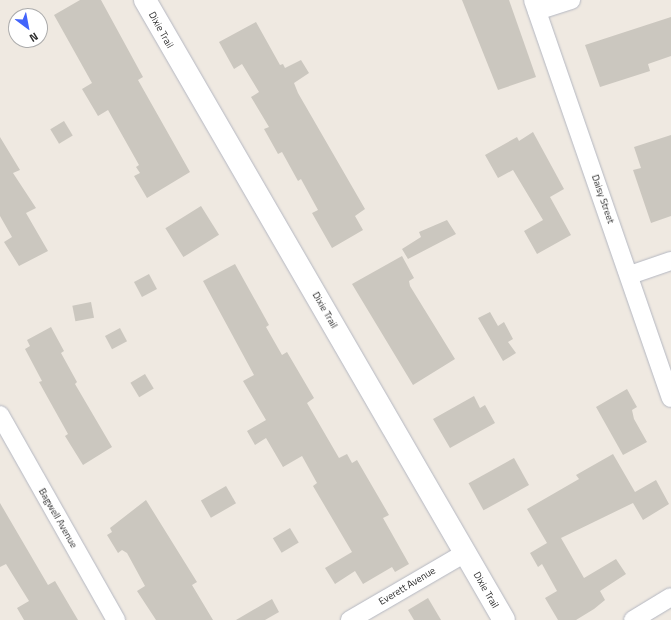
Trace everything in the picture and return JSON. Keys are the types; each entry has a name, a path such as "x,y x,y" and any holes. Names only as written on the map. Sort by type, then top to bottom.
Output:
{"main road":[{"name":"Dixie Trail","path":"145,0 504,620"}],"street":[{"path":"535,6 571,0"},
{"name":"Daisy Street","path":"535,6 630,275 671,398"},
{"path":"630,275 671,261"},
{"name":"Bagwell Avenue","path":"0,416 116,620"},
{"name":"Everett Avenue","path":"350,620 464,553"},
{"path":"633,620 671,597"}],"building":[{"path":"80,0 101,0 143,77 138,80 190,172 147,198 134,176 140,173 136,167 139,165 108,110 98,116 82,89 92,83 54,15"},
{"path":"462,0 509,0 536,77 498,90"},
{"path":"671,17 671,56 648,64 650,71 600,87 585,45"},
{"path":"256,22 280,65 283,64 285,68 301,60 309,73 294,83 298,93 365,209 355,216 363,230 332,248 312,213 318,210 301,179 298,181 282,152 278,154 264,129 269,127 251,97 259,92 242,64 234,69 219,42"},
{"path":"64,121 73,136 59,144 50,129"},
{"path":"533,132 564,189 550,197 571,235 537,254 524,231 543,220 513,170 498,178 485,155 517,137 519,141"},
{"path":"671,135 671,216 651,223 633,170 641,168 634,147"},
{"path":"0,137 20,170 13,173 36,208 26,213 48,251 19,266 4,242 12,237 0,216"},
{"path":"201,206 219,235 183,257 165,228"},
{"path":"447,220 456,234 408,259 402,249 421,237 419,232"},
{"path":"402,256 414,278 409,281 410,286 455,359 413,385 352,284"},
{"path":"235,264 269,325 266,327 282,355 287,352 314,398 307,403 339,458 347,454 352,463 357,460 389,515 383,518 409,564 395,572 392,567 363,584 355,571 335,584 325,568 352,552 313,486 317,483 302,456 283,467 266,438 255,445 247,431 266,420 243,381 254,375 203,281"},
{"path":"149,274 157,289 142,297 134,282"},
{"path":"91,302 94,318 75,321 72,306"},
{"path":"490,312 498,326 504,322 513,339 508,342 516,353 503,361 478,318"},
{"path":"51,327 64,351 61,353 77,382 75,384 112,447 83,465 65,436 68,434 39,382 42,381 25,349 30,346 27,340"},
{"path":"120,328 127,341 112,349 105,336"},
{"path":"145,374 154,389 139,397 130,383"},
{"path":"627,389 637,407 632,410 634,419 647,442 623,455 596,407"},
{"path":"474,396 480,408 485,405 495,423 450,448 433,419"},
{"path":"613,454 635,492 656,480 669,504 643,520 633,503 561,538 584,578 616,559 626,574 600,591 605,600 594,609 576,620 558,620 545,598 557,591 542,564 538,567 530,553 547,543 527,509 579,479 576,475"},
{"path":"514,458 529,485 484,510 469,483"},
{"path":"226,486 236,503 211,518 201,500"},
{"path":"146,500 197,582 192,585 213,620 156,620 137,591 145,586 127,553 122,550 118,553 107,535 112,532 110,528"},
{"path":"0,503 48,585 55,581 78,620 24,620 17,608 29,601 6,564 0,567"},
{"path":"290,528 299,543 282,553 273,538"},
{"path":"428,598 441,620 414,620 408,610"},
{"path":"272,599 279,612 265,620 236,620"}]}
